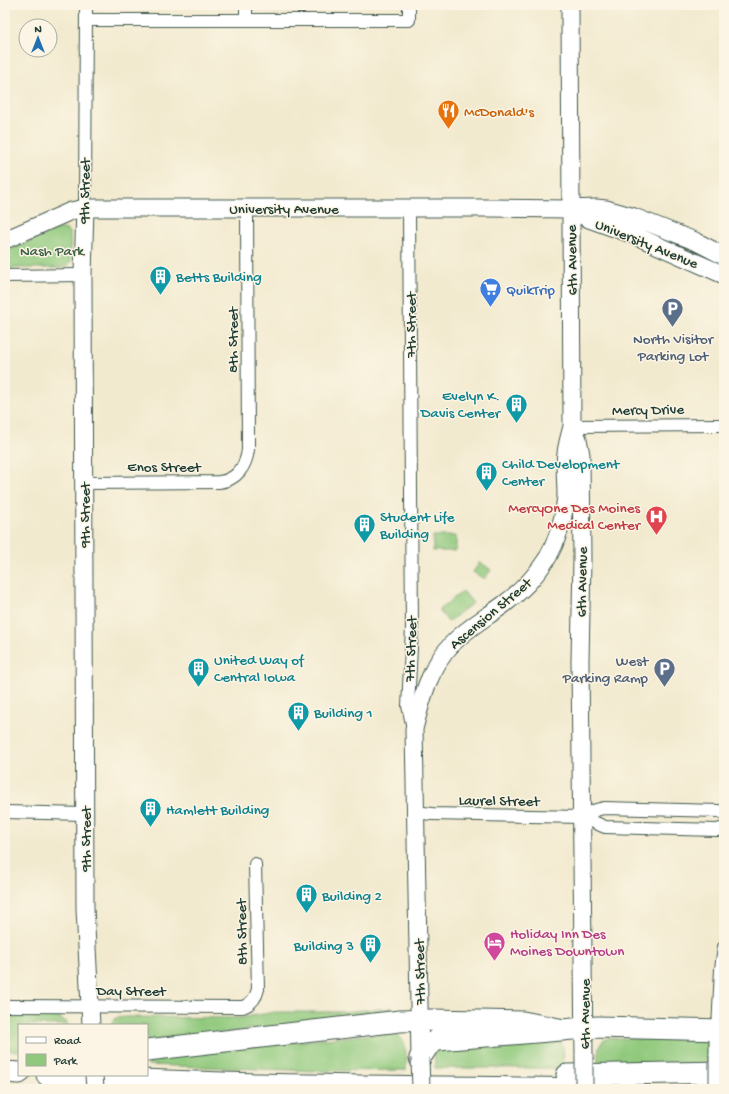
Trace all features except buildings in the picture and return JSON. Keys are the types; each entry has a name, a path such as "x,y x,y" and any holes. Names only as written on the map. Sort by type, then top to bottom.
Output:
{"highway":[{"path":"148,1050 420,1020 523,1022 564,1030"},
{"path":"420,1058 428,1046 437,1040 598,1027 721,1030"},
{"path":"5,1059 18,1058"},
{"path":"314,1086 540,1075 721,1064"},
{"path":"5,1072 18,1073"},
{"path":"68,1076 314,1086 603,1089"}],"main road":[{"name":"6th Avenue","path":"570,5 572,426 578,439 581,455 582,559 580,661 584,1089"},
{"name":"University Avenue","path":"5,240 71,211 85,208 551,208 570,210 596,208 621,213 683,236 724,256"},
{"name":"9th Street","path":"85,208 84,814 85,908 91,1024"},
{"name":"University Avenue","path":"570,210 589,220 634,234 723,270"},
{"name":"Ascension Street","path":"414,729 423,695 430,677 439,660 451,644 476,623 502,606 525,587 549,556 557,537 563,515 566,497 566,454 572,426"},
{"name":"7th Street","path":"414,729 421,1089"},
{"path":"718,1089 721,1064 721,1030"},
{"path":"94,1076 95,1089"}],"street":[{"name":"9th Street","path":"85,208 86,5"},
{"path":"246,5 246,20"},
{"path":"86,20 408,20 408,5"},
{"name":"8th Street","path":"241,470 246,461 248,450 247,208"},
{"name":"7th Street","path":"409,209 412,628 408,706 414,729"},
{"path":"5,276 84,275"},
{"name":"Mercy Drive","path":"572,426 724,425"},
{"name":"Enos Street","path":"84,483 219,482 233,477 241,470"},
{"name":"Laurel Street","path":"582,818 596,810 604,808 719,811 724,813"},
{"path":"5,812 84,814"},
{"name":"Laurel Street","path":"415,812 432,814 582,818 604,827 717,830 724,828"},
{"name":"8th Street","path":"254,864 258,989 254,999"},
{"path":"721,1030 721,969 724,946"},
{"name":"Day Street","path":"5,1006 243,1007 251,1003 254,999"}],"green space":[{"name":"Nash Park","path":"57,229 65,229 70,235 71,261 68,266 57,268 5,268 5,252"},
{"path":"433,536 456,536 456,551 433,551"},
{"path":"480,562 491,570 484,579 473,572"},
{"path":"463,591 473,603 448,622 439,610"},
{"path":"393,1008 387,1013 148,1042 148,1024 111,1024 116,1018 126,1017 239,1018 275,1012 342,1012"},
{"path":"5,1015 60,1016 60,1019 67,1024 18,1024 18,1051 5,1051"},
{"path":"387,1033 394,1034 403,1041 406,1052 406,1070 317,1071 148,1065 148,1056"},
{"path":"607,1038 706,1040 708,1065 598,1067 599,1047"},
{"path":"559,1040 563,1046 563,1068 435,1068 434,1052 436,1048"}],"place":[{"name":"McDonald's","path":"448,130"},
{"name":"Betts Building","path":"161,296"},
{"name":"QuikTrip","path":"491,308"},
{"name":"North Visitor Parking Lot","path":"673,328"},
{"name":"Evelyn K. Davis Center","path":"516,424"},
{"name":"Child Development Center","path":"487,492"},
{"name":"MercyOne Des Moines Medical Center","path":"656,536"},
{"name":"Student Life Building","path":"365,544"},
{"name":"United Way of Central Iowa","path":"199,688"},
{"name":"West Parking Ramp","path":"664,688"},
{"name":"Building 1","path":"299,732"},
{"name":"Hamlett Building","path":"150,828"},
{"name":"Building 2","path":"307,914"},
{"name":"Holiday Inn Des Moines Downtown","path":"494,962"},
{"name":"Building 3","path":"370,964"}]}
